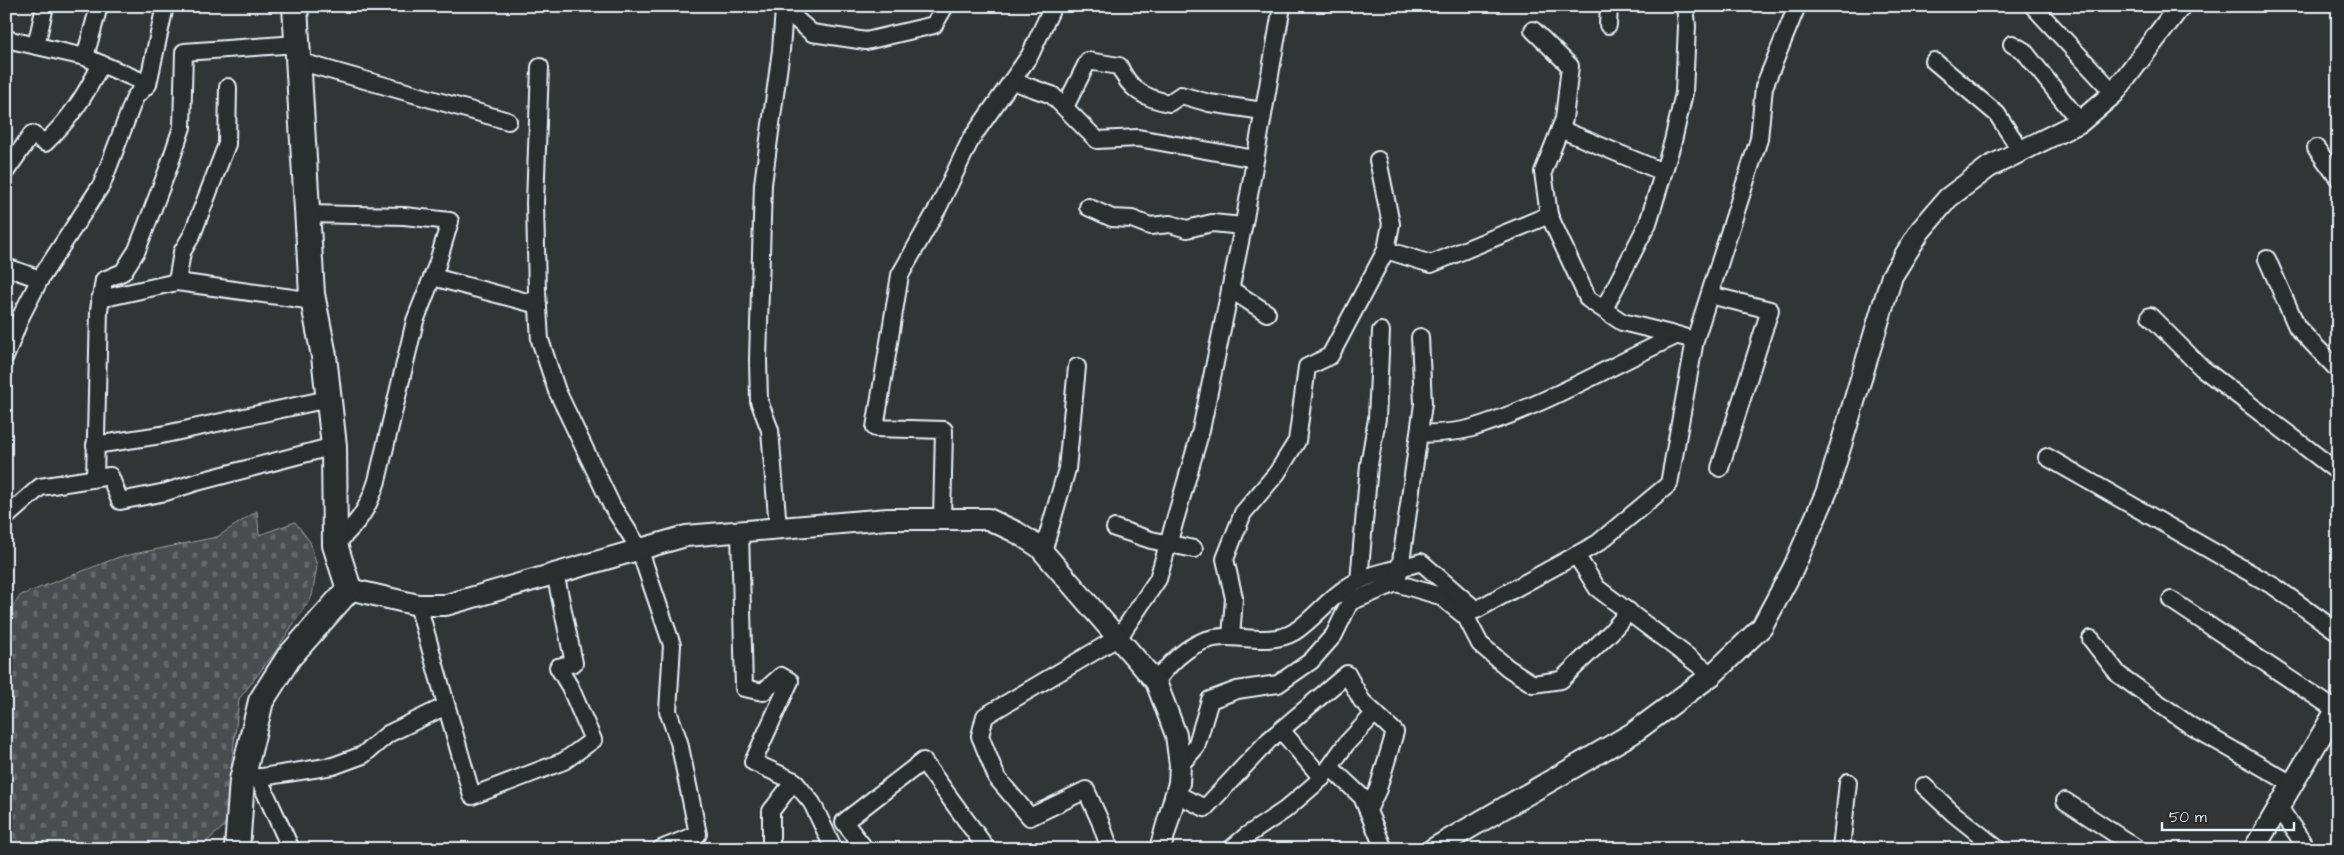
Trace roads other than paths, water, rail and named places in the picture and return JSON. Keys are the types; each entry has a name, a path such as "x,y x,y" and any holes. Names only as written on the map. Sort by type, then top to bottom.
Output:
{"main road":[{"path":"234,847 250,779 261,701 289,657 349,589 335,545 334,446 324,356 314,301 295,6"}],"street":[{"path":"36,46 44,6"},
{"path":"85,57 98,6"},
{"path":"6,355 21,316 40,278 102,184 135,97 148,84 165,6"},
{"path":"782,8 812,33 866,41 934,25 945,6"},
{"path":"942,519 944,430 875,428 900,275 939,206 971,138 1030,55 1053,6"},
{"path":"1110,849 1086,790 1030,818 997,778 980,736 985,716 1119,637 1158,579 1201,430 1244,226 1282,6"},
{"path":"1608,26 1609,6"},
{"path":"1604,309 1648,223 1663,172 1684,93 1687,26 1685,6"},
{"path":"1180,765 1196,747 1210,700 1237,690 1278,684 1311,661 1334,635 1350,602 1421,562 1476,610 1598,543 1669,484 1695,340 1759,138 1764,87 1797,6"},
{"path":"2033,6 2114,93"},
{"path":"1433,849 1633,733 1712,675 1762,627 1793,569 1827,491 1892,276 1920,231 1948,198 1989,167 2080,122 2114,93 2180,6"},
{"path":"778,528 770,430 759,401 758,360 764,184 781,50 782,8"},
{"path":"1533,30 1570,66 1564,119 1543,172 1549,215 1588,299 1622,322 1695,340"},
{"path":"6,39 85,57 148,84"},
{"path":"2012,44 2024,51 2080,122"},
{"path":"95,478 96,384 100,299 104,280 123,272 137,250 168,169 182,127 184,52 298,53 508,121"},
{"path":"1934,61 1997,114 2021,151"},
{"path":"1065,107 1088,62 1120,66 1125,80 1148,98 1169,103 1181,95 1209,103 1263,111"},
{"path":"6,171 32,134 45,143 67,122 86,95 101,64"},
{"path":"540,67 535,203 540,340 557,391 612,506 639,548 672,645 668,711 679,742 698,834 661,849"},
{"path":"1012,81 1052,95 1097,140 1138,138 1255,159"},
{"path":"177,282 182,252 192,236 227,144 228,87"},
{"path":"1560,129 1663,172"},
{"path":"2316,148 2338,178"},
{"path":"1231,637 1234,598 1225,558 1243,513 1277,473 1297,441 1307,367 1330,356 1386,250 1391,224 1378,160"},
{"path":"1088,207 1112,218 1132,219 1150,226 1170,224 1187,229 1212,223 1244,226"},
{"path":"307,214 404,216 450,221 433,277 415,321 377,481 369,506 357,524 335,545"},
{"path":"1386,250 1432,264 1549,215"},
{"path":"2266,259 2297,327 2338,370"},
{"path":"6,267 40,278"},
{"path":"433,277 538,305"},
{"path":"100,299 177,282 314,301"},
{"path":"1230,289 1267,313"},
{"path":"1710,295 1770,310 1720,468"},
{"path":"2150,316 2202,368 2338,472"},
{"path":"1359,580 1369,465 1377,419 1380,331"},
{"path":"1419,434 1470,429 1548,398 1678,335"},
{"path":"1398,576 1423,404 1420,337"},
{"path":"1043,552 1067,469 1077,367"},
{"path":"95,445 161,435 328,399"},
{"path":"6,517 40,487 110,476 120,500 166,492 334,446"},
{"path":"2047,457 2274,587 2338,632"},
{"path":"349,589 418,605 446,605 686,536 888,519 988,519 1016,532 1043,552 1119,637 1156,682 1176,735 1180,765 1179,783 1160,849"},
{"path":"1115,528 1168,544 1194,549"},
{"path":"740,532 744,688 764,692 781,676 790,681 753,762 794,781 812,802 834,849"},
{"path":"1576,555 1597,588 1700,668 1712,675"},
{"path":"418,605 472,796 564,761 593,740 570,687 558,667 574,663 555,573"},
{"path":"1156,682 1164,671 1192,645 1224,637 1259,641 1293,633 1346,587 1359,580 1398,576 1440,596 1466,617 1480,644 1508,668 1533,684 1561,680 1611,632 1629,611"},
{"path":"2171,600 2337,709 2254,849"},
{"path":"2091,638 2119,674 2127,680 2191,726 2292,784"},
{"path":"1176,794 1205,808 1262,746 1347,674 1362,701 1394,732 1378,789 1368,810"},
{"path":"291,849 250,779 332,766 362,755 388,734 446,706"},
{"path":"1231,849 1246,836 1285,810 1326,772 1346,744 1375,713"},
{"path":"1281,730 1326,772 1362,797 1384,849"},
{"path":"865,849 844,822 922,761 987,849"},
{"path":"772,849 771,811 794,781"},
{"path":"1841,849 1848,782"},
{"path":"1924,786 1954,814 1998,849"},
{"path":"2065,801 2138,849"},
{"path":"2279,807 2307,849"}]}
